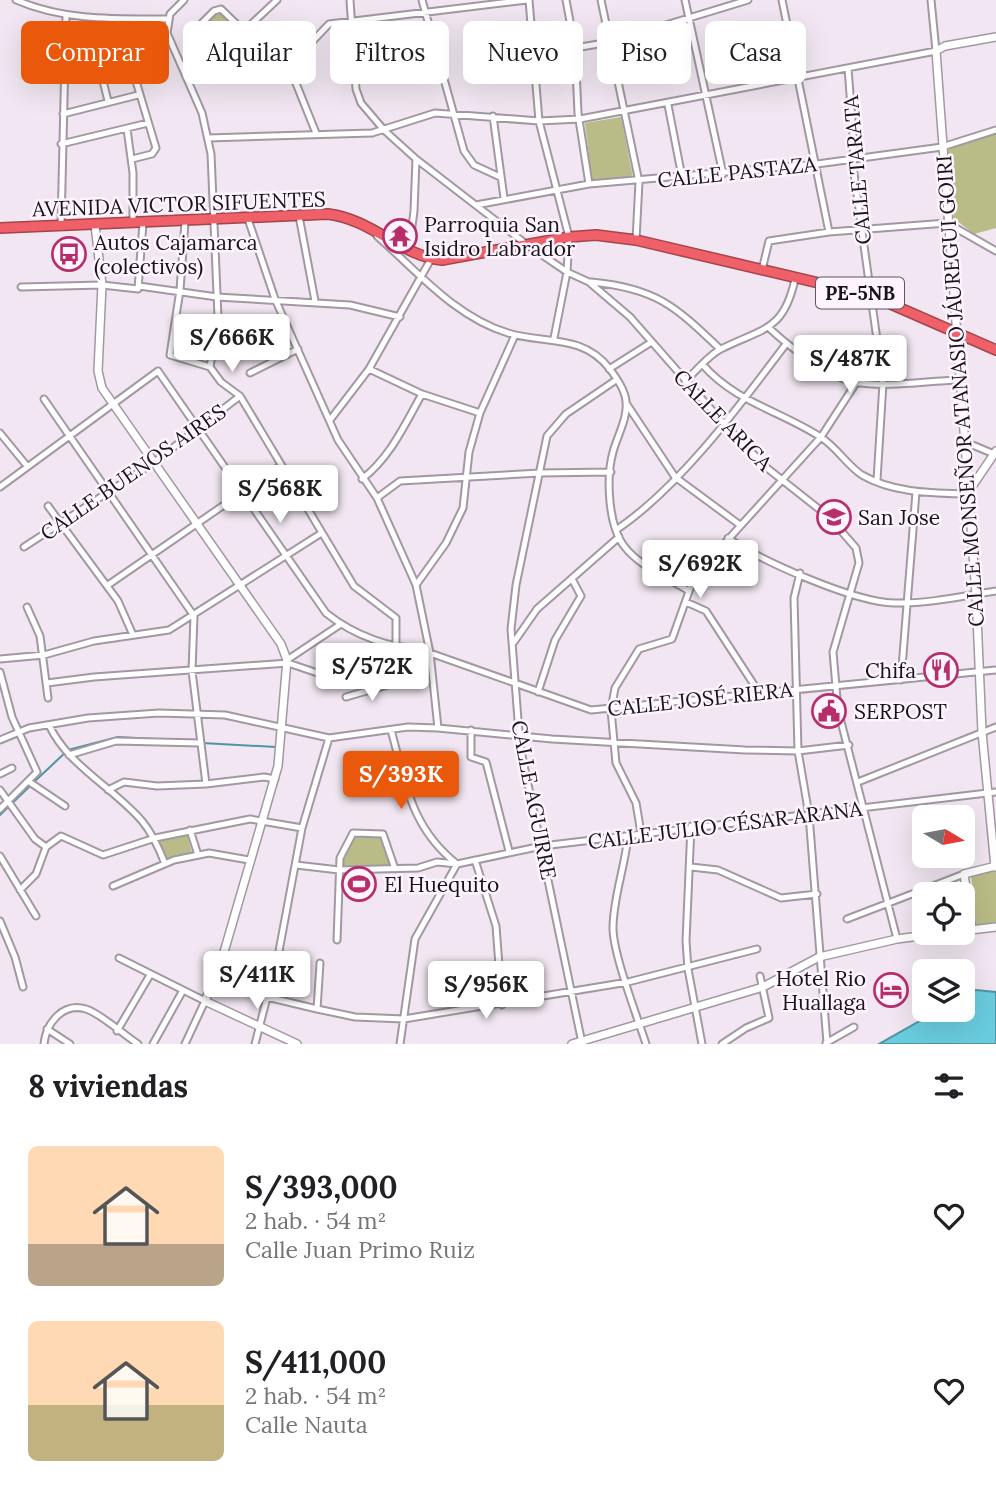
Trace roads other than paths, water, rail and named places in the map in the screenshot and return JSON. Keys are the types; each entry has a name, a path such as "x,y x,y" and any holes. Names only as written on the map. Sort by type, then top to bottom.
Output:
{"highway":[{"name":"AVENIDA VICTOR SIFUENTES","path":"0,228 339,215 362,223 431,259 458,258 526,244 596,234 636,240 762,270"},
{"name":"PE-5NB","path":"762,270 870,295 996,350"}],"street":[{"path":"16,0 41,11 66,15 168,19"},
{"path":"183,64 167,33 168,19 177,4 184,0"},
{"path":"255,21 277,0"},
{"name":"CALLE ARICA","path":"351,0 353,21"},
{"path":"422,0 452,114 469,159 482,170 500,177"},
{"path":"362,21 426,14 455,7 528,0 531,21"},
{"path":"566,0 570,21"},
{"path":"601,0 606,21"},
{"path":"685,0 723,174"},
{"path":"678,21 748,0"},
{"path":"782,0 786,21"},
{"name":"CALLE MONSEÑOR ATANASIO JÁUREGUI GOIRI","path":"931,0 976,594 982,732 993,792 996,867"},
{"path":"202,21 214,11 222,9 234,21"},
{"path":"66,15 66,21"},
{"path":"316,36 324,27 330,26"},
{"path":"806,75 996,37"},
{"name":"CALLE TARATA","path":"848,68 854,147 852,159 883,383 877,481"},
{"path":"61,226 64,84"},
{"path":"104,84 108,102"},
{"path":"132,159 152,154 156,150 135,84"},
{"path":"191,84 208,138 216,220 215,348 210,367"},
{"path":"296,84 316,133"},
{"name":"CALLE ARICA","path":"356,84 361,103 384,130 416,159 526,244 567,272 589,282 630,317 650,343 724,424 783,481 829,517 856,548 859,563 834,643 835,685 838,710 897,939"},
{"path":"537,84 539,121 569,237 567,272 554,338"},
{"path":"578,84 589,184"},
{"path":"619,84 639,182 636,240"},
{"path":"208,138 384,130 435,113 539,121 580,119 668,105 764,84"},
{"path":"799,84 829,232"},
{"path":"63,114 138,96"},
{"path":"668,105 682,177"},
{"path":"493,116 504,198"},
{"path":"61,144 148,123"},
{"path":"127,129 138,223 138,287"},
{"name":"CALLE PASTAZA","path":"476,205 589,184 723,174 942,147 996,130"},
{"path":"409,249 416,159"},
{"path":"299,216 315,301"},
{"path":"248,219 275,299 330,420 362,479 377,498 416,585 429,650 438,728"},
{"path":"185,222 180,290 170,355 210,367 221,382 240,396 279,467 359,593 396,618 396,648 391,684 346,697"},
{"path":"362,223 467,316 515,335 554,338 588,349 609,369 626,403 675,477 740,525"},
{"path":"762,270 769,241 861,229 947,223 996,251"},
{"path":"95,225 102,285 99,379 194,523 281,644 288,662 275,779 216,978 185,1044"},
{"path":"330,420 369,369 431,259"},
{"path":"685,381 720,349 747,339 768,327 788,308 795,279"},
{"path":"589,282 662,299 675,306 720,349"},
{"path":"21,287 102,285 180,290 217,297 315,301 368,308 400,317"},
{"path":"768,327 786,344 838,376 856,383 958,380"},
{"path":"173,335 237,352"},
{"path":"416,585 446,543 459,517 466,496 469,452 480,413 515,335"},
{"path":"609,369 650,343"},
{"path":"616,530 647,506 724,424 786,344"},
{"path":"250,373 298,349"},
{"path":"703,365 745,398 821,437 862,475 877,481 916,492 967,494 995,453 963,441"},
{"path":"369,369 422,394 480,413"},
{"path":"0,487 158,371 326,613 341,624 396,648"},
{"name":"CALLE AGUIRRE","path":"582,1043 519,735 512,645 512,606 545,443 553,428 566,414 616,380"},
{"path":"640,833 636,803 621,776 613,742 611,710 615,688 636,653 647,644 672,639 689,591 705,565 821,437 856,383"},
{"path":"362,479 383,460 422,394"},
{"name":"CALLE BUENOS AIRES","path":"24,547 153,463 240,396"},
{"path":"44,399 194,616 192,671 206,784"},
{"path":"626,403 623,424 612,456 616,530 639,560 689,591"},
{"path":"0,433 27,466"},
{"path":"108,585 194,523 279,467"},
{"path":"377,498 400,481 611,472"},
{"path":"901,680 916,492"},
{"path":"48,506 108,585 127,617 133,635"},
{"path":"0,659 44,655 94,641 169,630 320,534"},
{"path":"512,645 525,622 619,537"},
{"path":"728,538 748,551 851,595 873,601 908,602 996,591"},
{"path":"800,573 794,598 794,689 798,751 809,815 817,894 826,1044"},
{"path":"538,692 555,640 581,596 572,579"},
{"path":"686,602 706,611 760,694"},
{"path":"27,607 34,618 44,655 48,698"},
{"path":"288,662 341,624"},
{"path":"47,683 288,662 326,678 348,680 364,671 390,645"},
{"name":"CALLE JOSÉ RIERA","path":"396,648 429,650 580,708 611,710 996,670"},
{"path":"0,671 12,718 37,772 31,783 0,809"},
{"path":"0,740 19,730 159,713 225,715 329,738 391,730 438,728 613,742 798,751 849,745"},
{"path":"49,725 67,753 142,821 155,838 165,864"},
{"path":"858,782 996,727"},
{"path":"391,730 418,819 436,848 457,864 415,939 400,1044"},
{"path":"471,730 471,757 486,762 509,852"},
{"path":"255,1044 302,828 329,738"},
{"path":"67,753 117,741 200,743"},
{"path":"0,774 12,768"},
{"path":"108,790 124,782 157,786 206,784 249,778 275,779"},
{"path":"31,783 65,806"},
{"path":"0,790 35,839 46,847"},
{"name":"CALLE JULIO CÉSAR ARANA","path":"296,864 339,870 418,868 437,862 457,864 542,846 691,826 863,809 993,792"},
{"path":"20,890 36,874 46,847 61,836 103,855 155,838 250,819 302,828"},
{"path":"691,826 686,941 693,1005 702,1044"},
{"path":"190,830 198,855"},
{"path":"337,940 340,858 353,834 383,834 395,869"},
{"path":"628,836 613,927 646,1044"},
{"path":"113,886 165,864 198,855 218,852 249,860"},
{"path":"0,856 36,916"},
{"path":"475,860 496,926 502,1005"},
{"path":"691,867 718,870 781,898 817,894"},
{"path":"847,919 964,874 996,867"},
{"path":"964,874 965,882"},
{"path":"0,920 15,957 23,987"},
{"path":"975,930 996,927"},
{"path":"572,1044 582,1043 693,1005 763,987 819,957 912,937"},
{"path":"216,978 267,997 317,1009 355,1017 404,1019 502,1005 628,982 688,969 757,949"},
{"path":"120,958 183,992 297,1044"},
{"path":"317,1009 320,963"},
{"path":"117,1031 150,975"},
{"path":"723,1044 746,1028 769,1018 760,975"},
{"path":"153,1044 183,992"},
{"path":"44,1044 47,1029 57,1014 85,1008 138,1044"},
{"path":"826,1044 853,1027"},
{"path":"47,1029 70,1044"},
{"path":"827,1031 841,1033"}],"water":[{"path":"975,990 996,992 996,1044 879,1044 918,1022 975,1022"}],"waterway":[{"path":"34,782 68,750 118,737 154,739"},
{"path":"202,743 276,747"},
{"path":"0,815 30,786"}],"place":[{"name":"Parroquia San Isidro Labrador","path":"400,236"},
{"name":"Autos Cajamarca (colectivos)","path":"69,254"},
{"name":"San Jose","path":"834,517"},
{"name":"Chifa","path":"941,670"},
{"name":"SERPOST","path":"829,711"},
{"name":"El Huequito","path":"359,884"},
{"name":"Hotel Rio Huallaga","path":"891,990"}]}
